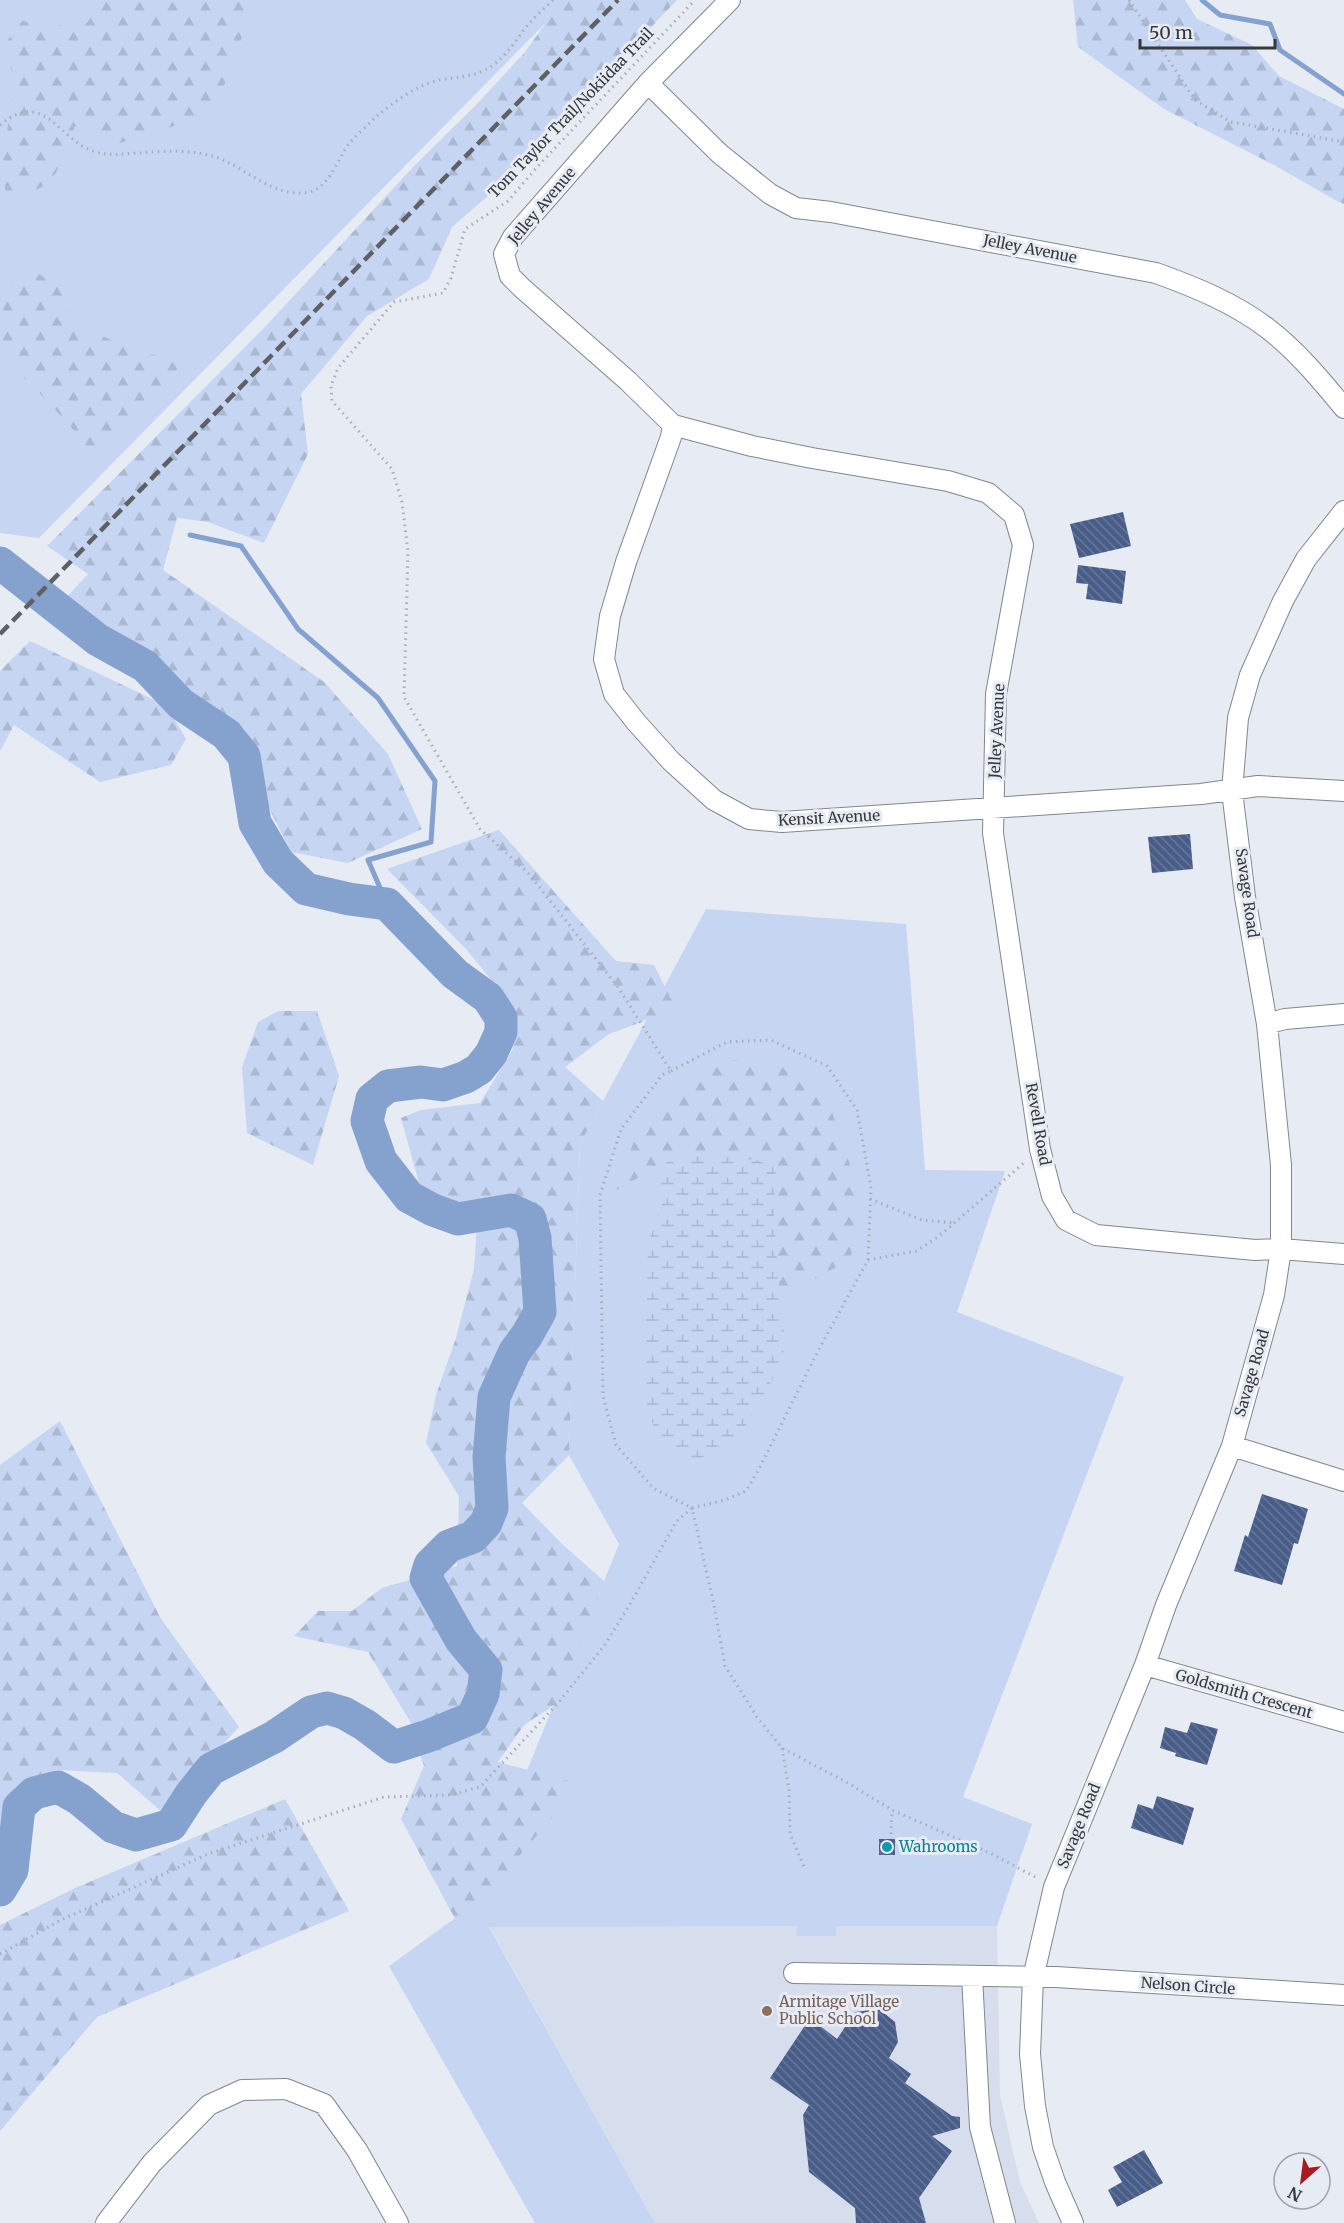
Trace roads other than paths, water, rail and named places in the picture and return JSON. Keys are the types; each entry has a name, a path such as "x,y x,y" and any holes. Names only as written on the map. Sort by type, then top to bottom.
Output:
{"street":[{"path":"648,83 730,0"},
{"name":"Jelley Avenue","path":"994,807 996,694 1023,545 1014,515 988,493 948,481 752,446 673,425 628,381 510,276 504,254 513,237 648,83 720,154 770,194 796,208 842,214 1156,273 1192,286 1231,305 1268,328 1303,360 1344,408"},
{"name":"Kensit Avenue","path":"673,425 671,437 626,562 610,616 604,659 614,694 671,761 714,800 749,819 782,822 1232,791 1258,786 1344,791"},
{"name":"Savage Road","path":"1068,2221 1043,2147 1035,2106 1030,2054 1033,1978 1054,1887 1232,1446 1274,1295 1281,1249 1281,1165 1267,1024 1245,897 1232,791 1238,718 1250,675 1283,601 1306,559 1344,511"},
{"name":"Revell Road","path":"994,807 993,833 1040,1149 1052,1196 1066,1220 1096,1235 1255,1250 1281,1249 1344,1254"},
{"path":"1267,1024 1285,1019 1344,1014"},
{"path":"1232,1446 1344,1481"},
{"name":"Goldsmith Crescent","path":"1145,1665 1344,1722"},
{"name":"Nelson Circle","path":"794,1973 1056,1977 1344,1995"},
{"path":"972,1976 980,2127 1005,2223"},
{"path":"106,2223 152,2163 209,2105 242,2090 286,2089 324,2104 357,2150 398,2223"}],"waterway":[{"path":"1202,0 1220,15 1270,24 1280,50 1344,94"},
{"path":"190,535 241,546 298,629 378,698 435,781 431,842 368,860 387,904"},
{"path":"0,563 98,640 145,666 181,704 226,734 244,756 255,823 278,862 306,889 349,899 387,904 455,974 488,998 501,1018 501,1032 491,1054 479,1069 466,1077 443,1085 421,1082 388,1086 372,1099 367,1121 381,1161 409,1197 433,1210 458,1219 511,1210 530,1219 535,1238 540,1312 514,1353 494,1397 489,1457 492,1508 486,1523 473,1537 449,1546 430,1565 426,1578 461,1640 486,1670 483,1694 472,1718 394,1747 365,1725 344,1713 327,1708 311,1712 274,1737 211,1769 171,1825 136,1835 113,1827 79,1799 58,1787 34,1793 19,1807 12,1870 0,1890"}],"railway":[{"path":"0,634 618,0"}],"place":[{"name":"Wahrooms","path":"887,1847"},
{"name":"Armitage Village Public School","path":"767,2011"}]}
